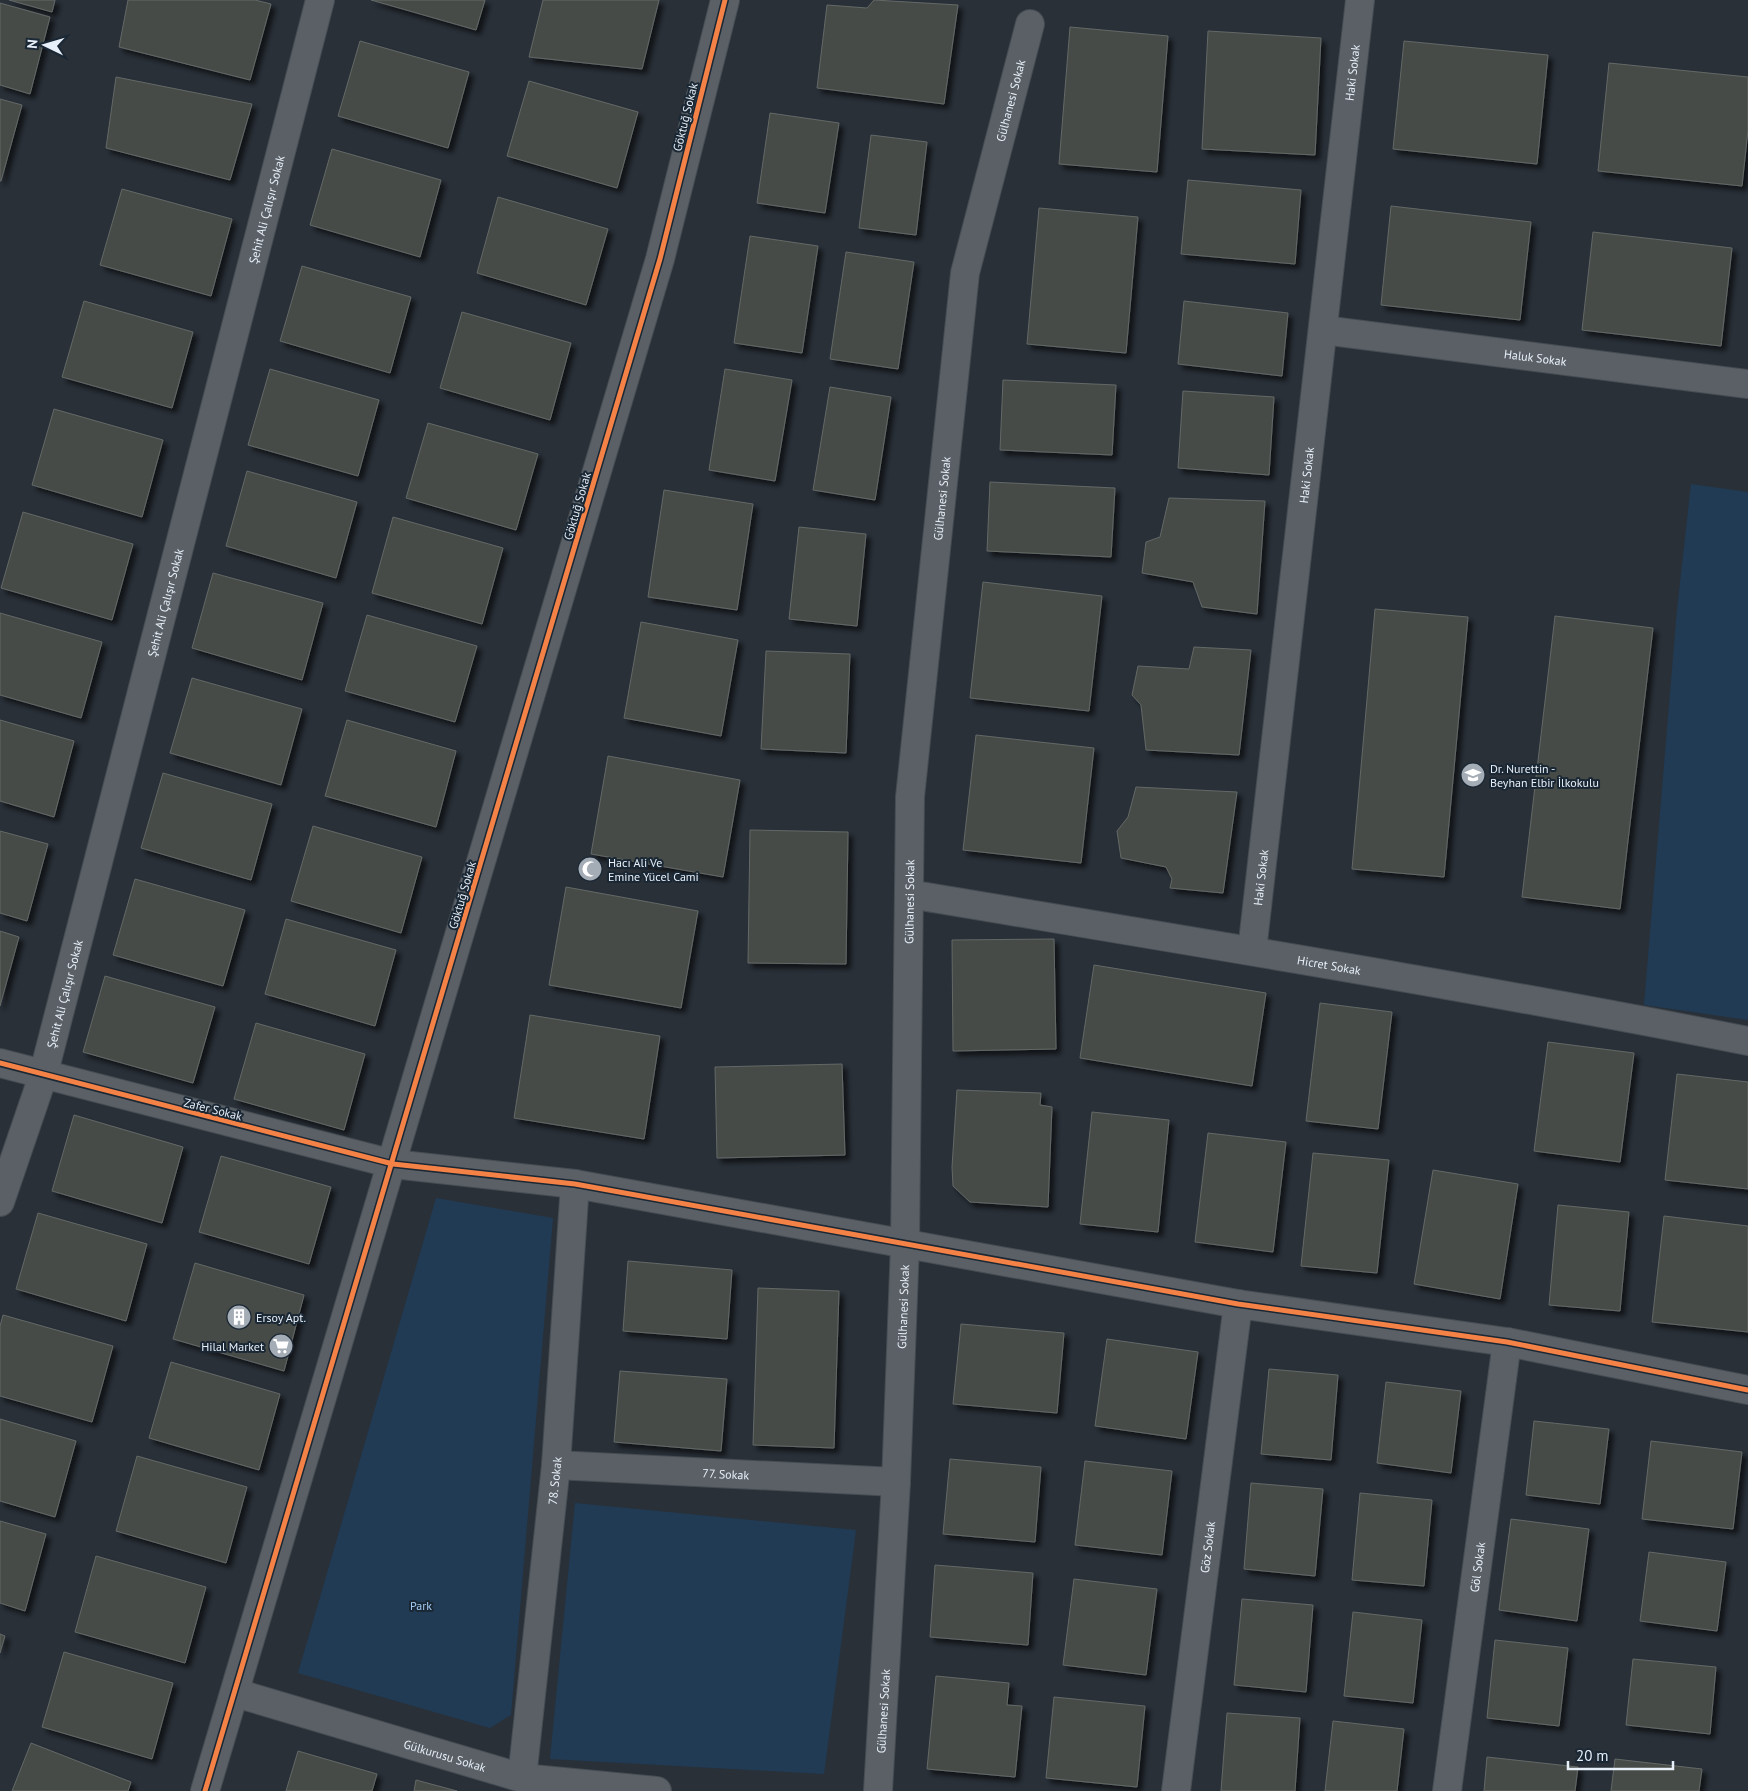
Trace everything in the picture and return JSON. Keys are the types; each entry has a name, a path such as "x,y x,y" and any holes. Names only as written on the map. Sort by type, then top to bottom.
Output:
{"street":[{"name":"Şehit Ali Çalışır Sokak","path":"0,1202 43,1076 320,0"},
{"name":"Göktuğ Sokak","path":"205,1791 236,1693 660,259 724,0"},
{"name":"Haki Sokak","path":"1252,951 1360,0"},
{"name":"Gülhanesi Sokak","path":"878,1791 896,1482 904,1244 910,798 965,273 1030,24"},
{"name":"Haluk Sokak","path":"1323,330 1748,384"},
{"name":"Hicret Sokak","path":"909,894 1252,951 1748,1041"},
{"name":"Zafer Sokak","path":"0,1063 43,1076 393,1164 575,1184 1238,1304 1507,1342 1748,1390"},
{"name":"78. Sokak","path":"522,1778 556,1465 575,1184"},
{"name":"Göz Sokak","path":"1176,1791 1238,1304"},
{"name":"Göl Sokak","path":"1447,1791 1507,1342"},
{"name":"77. Sokak","path":"556,1465 896,1482"},
{"name":"Gülkurusu Sokak","path":"236,1693 522,1778 657,1791"}],"green space":[{"path":"1691,484 1748,492 1748,1020 1644,1005 1677,610"},
{"name":"Park","path":"436,1198 553,1218 511,1715 490,1728 298,1673"},
{"path":"575,1503 856,1530 824,1774 550,1759"}],"building":[{"path":"9,0 55,0 52,12"},
{"path":"128,0 255,0 271,4 250,80 119,47"},
{"path":"371,0 485,0 476,30"},
{"path":"543,0 659,0 642,69 529,57"},
{"path":"874,0 958,5 944,104 817,88 827,5 867,8"},
{"path":"0,3 50,17 30,94 0,85"},
{"path":"1070,27 1168,36 1157,172 1059,164"},
{"path":"1208,31 1321,38 1315,155 1202,149"},
{"path":"360,41 469,72 448,148 338,116"},
{"path":"1404,41 1548,55 1537,164 1393,149"},
{"path":"1609,63 1748,77 1748,130 1742,186 1598,171"},
{"path":"116,77 252,104 230,180 106,148"},
{"path":"529,81 638,112 617,188 507,156"},
{"path":"0,99 22,105 1,181 0,181"},
{"path":"770,113 839,123 825,213 757,203"},
{"path":"871,135 927,142 916,235 859,228"},
{"path":"332,149 441,180 420,257 310,225"},
{"path":"1188,180 1301,190 1295,264 1181,254"},
{"path":"122,189 232,219 211,296 100,265"},
{"path":"498,197 608,229 586,305 477,273"},
{"path":"1391,206 1531,222 1520,320 1381,305"},
{"path":"1039,208 1138,217 1126,353 1027,344"},
{"path":"1593,232 1732,248 1721,346 1582,330"},
{"path":"750,236 818,246 802,353 734,343"},
{"path":"846,252 914,262 898,369 830,359"},
{"path":"302,266 411,297 390,373 280,341"},
{"path":"84,301 193,332 172,408 62,377"},
{"path":"1184,301 1288,313 1282,376 1178,364"},
{"path":"462,312 571,343 550,420 440,388"},
{"path":"270,369 379,400 358,476 248,445"},
{"path":"725,369 792,380 775,481 709,470"},
{"path":"1003,380 1116,385 1112,455 1000,450"},
{"path":"830,387 891,397 875,500 813,490"},
{"path":"1183,391 1274,397 1269,475 1178,468"},
{"path":"54,409 163,440 142,517 32,485"},
{"path":"428,423 538,454 516,530 406,498"},
{"path":"247,471 357,502 336,578 226,546"},
{"path":"990,482 1115,488 1111,557 987,551"},
{"path":"664,490 753,504 737,610 648,597"},
{"path":"1169,498 1265,501 1257,614 1202,607 1193,582 1142,573 1146,542 1160,537"},
{"path":"23,512 133,544 112,620 1,588"},
{"path":"393,517 503,548 482,624 372,593"},
{"path":"799,527 866,534 857,626 789,619"},
{"path":"213,573 323,603 302,680 192,648"},
{"path":"983,582 1102,596 1089,711 970,698"},
{"path":"1375,609 1468,617 1444,877 1352,869"},
{"path":"0,613 102,642 81,718 0,695"},
{"path":"367,615 477,646 455,722 345,691"},
{"path":"1555,616 1653,628 1620,909 1522,897"},
{"path":"641,622 738,640 721,736 624,718"},
{"path":"1194,647 1251,650 1239,755 1146,750 1141,705 1132,695 1138,666 1189,669"},
{"path":"766,651 850,654 846,753 761,749"},
{"path":"192,678 302,709 281,785 170,753"},
{"path":"0,720 74,741 54,817 0,801"},
{"path":"347,720 456,751 436,827 325,796"},
{"path":"976,735 1094,748 1081,863 963,850"},
{"path":"608,756 740,780 723,877 591,854"},
{"path":"163,773 272,804 251,880 141,848"},
{"path":"1136,787 1237,792 1223,893 1170,888 1172,879 1166,867 1121,858 1117,831 1128,817"},
{"path":"313,826 422,857 401,933 291,901"},
{"path":"750,830 848,832 846,964 748,963"},
{"path":"0,831 48,844 27,921 0,913"},
{"path":"135,879 245,910 223,986 113,955"},
{"path":"566,887 698,911 681,1008 549,985"},
{"path":"286,919 396,950 375,1026 265,994"},
{"path":"0,931 19,937 0,1006"},
{"path":"1054,939 1056,1049 953,1051 952,940"},
{"path":"1094,965 1266,993 1252,1086 1080,1058"},
{"path":"105,976 215,1007 193,1083 83,1052"},
{"path":"1320,1003 1392,1012 1378,1129 1306,1121"},
{"path":"530,1015 660,1036 644,1139 514,1118"},
{"path":"256,1023 365,1054 344,1130 234,1099"},
{"path":"1548,1042 1634,1053 1620,1162 1534,1151"},
{"path":"842,1064 845,1155 717,1158 715,1067"},
{"path":"1677,1074 1748,1082 1748,1189 1665,1180"},
{"path":"957,1090 1041,1093 1040,1105 1052,1107 1048,1207 970,1202 953,1186 952,1167"},
{"path":"1092,1112 1169,1120 1158,1232 1080,1224"},
{"path":"74,1115 183,1147 162,1223 52,1191"},
{"path":"1208,1133 1286,1142 1273,1252 1195,1242"},
{"path":"1313,1153 1389,1160 1377,1273 1301,1266"},
{"path":"221,1156 331,1187 309,1264 199,1232"},
{"path":"1433,1170 1518,1184 1500,1299 1414,1284"},
{"path":"1558,1205 1629,1212 1620,1311 1549,1305"},
{"path":"38,1213 147,1244 126,1321 16,1289"},
{"path":"1664,1216 1748,1226 1748,1332 1652,1322"},
{"path":"628,1261 732,1270 727,1339 623,1331"},
{"name":"Ersoy Apt.","path":"195,1263 304,1295 284,1371 173,1339"},
{"path":"758,1288 839,1291 834,1448 753,1445"},
{"path":"3,1315 113,1346 92,1422 0,1396 0,1326"},
{"path":"961,1324 1064,1333 1057,1413 953,1404"},
{"path":"1107,1339 1198,1352 1186,1439 1095,1426"},
{"path":"171,1362 280,1394 259,1470 149,1438"},
{"path":"1269,1369 1338,1375 1331,1460 1261,1454"},
{"path":"620,1371 727,1379 721,1451 614,1442"},
{"path":"1386,1382 1461,1391 1451,1473 1377,1463"},
{"path":"0,1419 76,1441 55,1517 0,1501"},
{"path":"1534,1421 1609,1429 1600,1504 1526,1495"},
{"path":"1651,1441 1742,1452 1733,1529 1642,1519"},
{"path":"137,1456 247,1487 226,1563 116,1531"},
{"path":"950,1459 1041,1467 1035,1542 943,1534"},
{"path":"1085,1461 1172,1471 1162,1555 1075,1545"},
{"path":"1251,1483 1323,1489 1315,1576 1244,1569"},
{"path":"1360,1493 1432,1500 1424,1586 1352,1580"},
{"path":"1511,1519 1589,1529 1577,1621 1499,1610"},
{"path":"0,1521 46,1534 25,1611 0,1603"},
{"path":"1649,1552 1726,1562 1717,1631 1640,1621"},
{"path":"96,1556 206,1587 185,1663 75,1632"},
{"path":"935,1565 1033,1573 1028,1645 930,1637"},
{"path":"1074,1579 1157,1589 1146,1675 1063,1665"},
{"path":"1242,1599 1313,1605 1306,1692 1234,1685"},
{"path":"1353,1612 1422,1620 1413,1703 1344,1696"},
{"path":"0,1634 5,1636 0,1653"},
{"path":"1495,1640 1568,1648 1559,1726 1487,1718"},
{"path":"64,1652 173,1683 152,1759 42,1727"},
{"path":"1633,1659 1716,1667 1710,1734 1626,1725"},
{"path":"936,1676 1009,1683 1007,1705 1022,1706 1015,1777 927,1769"},
{"path":"1054,1697 1145,1706 1137,1787 1046,1778"},
{"path":"1227,1713 1300,1718 1295,1791 1221,1791"},
{"path":"1333,1721 1404,1729 1397,1791 1325,1791"},
{"path":"31,1743 131,1782 128,1791 12,1791"},
{"path":"298,1751 377,1774 372,1791 286,1791"},
{"path":"1487,1757 1578,1767 1575,1791 1484,1791"},
{"path":"1615,1759 1702,1769 1699,1791 1611,1791"},
{"path":"416,1780 457,1791 414,1791"}],"cycle path":[{"path":"205,1791 660,259 725,0"},
{"path":"0,1063 393,1164 575,1184 1238,1304 1507,1342 1748,1390"}],"place":[{"name":"Dr. Nurettin - Beyhan Elbir İlkokulu","path":"1473,775"},
{"name":"Hacı Ali Ve Emine Yücel Cami","path":"590,869"},
{"name":"Ersoy Apt.","path":"239,1317"},
{"name":"Hilal Market","path":"281,1346"}]}
